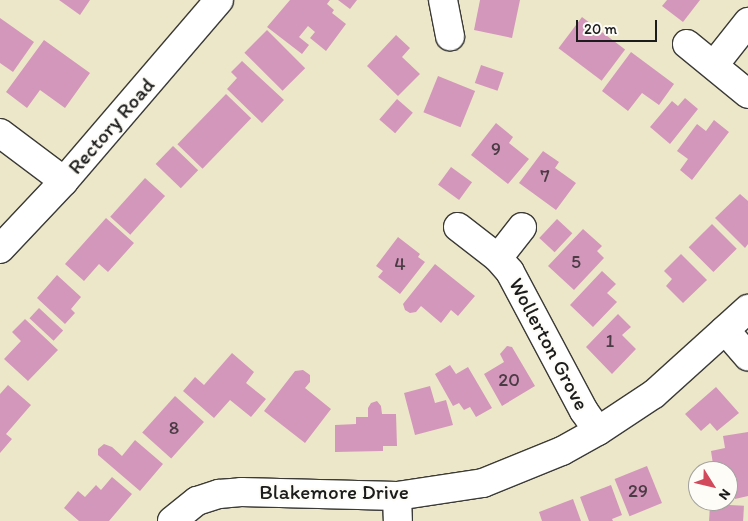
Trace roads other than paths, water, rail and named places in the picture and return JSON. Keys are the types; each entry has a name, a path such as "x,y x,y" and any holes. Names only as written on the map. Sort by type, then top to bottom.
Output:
{"street":[{"name":"Rectory Road","path":"0,250 64,181 219,0"},
{"path":"443,0 450,36"},
{"path":"714,65 748,22"},
{"path":"687,44 748,94"},
{"path":"0,133 64,181"},
{"name":"Wollerton Grove","path":"498,258 522,227"},
{"name":"Wollerton Grove","path":"458,228 498,258 510,272 584,411 598,431"},
{"name":"Blakemore Drive","path":"172,521 197,501 219,494 241,492 398,509 483,483 562,451 598,431 654,394 748,309"},
{"path":"725,330 748,356"}]}
